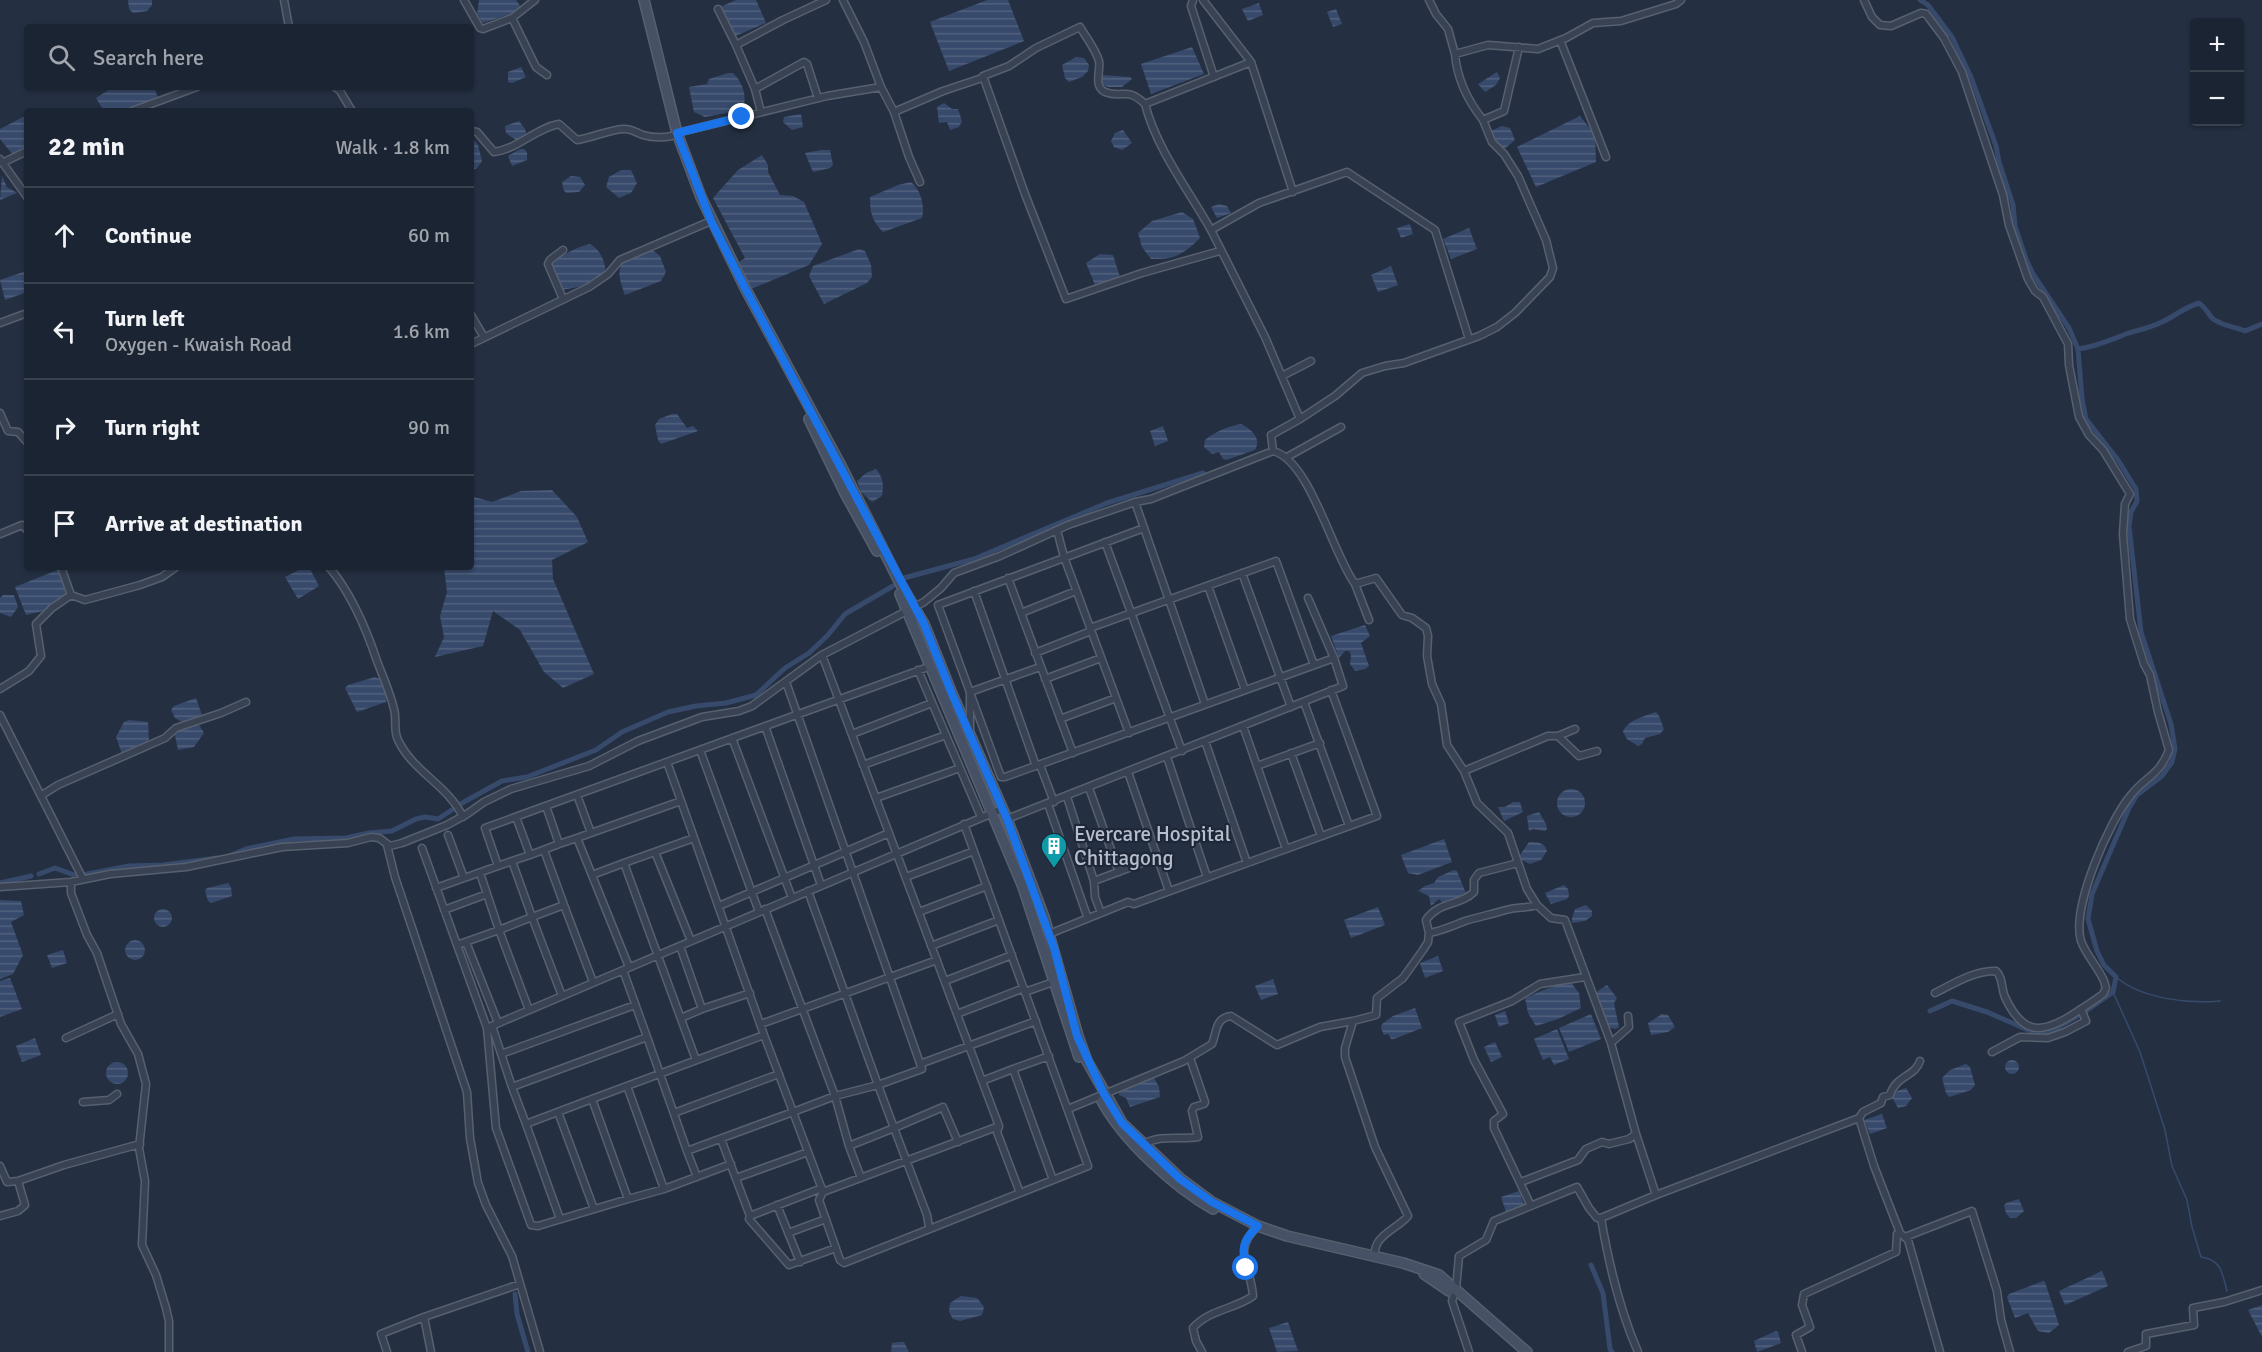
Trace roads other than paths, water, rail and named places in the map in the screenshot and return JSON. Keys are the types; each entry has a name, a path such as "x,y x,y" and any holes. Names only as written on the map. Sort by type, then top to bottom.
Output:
{"main road":[{"path":"638,0 674,134 708,222 911,609 924,624 970,734 1077,1036 1102,1095 1121,1131 1182,1187 1212,1209 1291,1241 1425,1274 1454,1292 1527,1352"},
{"path":"644,0 674,134"},
{"path":"708,222 839,462 900,584 931,666 998,811 1007,819 1049,934 1058,980"},
{"path":"1102,1095 1122,1123 1196,1191 1256,1228 1439,1275 1454,1292 1519,1352"}],"street":[{"path":"284,0 288,24"},
{"path":"464,0 480,28 483,29 512,18 535,0"},
{"path":"736,45 826,0"},
{"path":"843,0 894,112 920,182"},
{"path":"1193,0 1191,6 1214,77"},
{"path":"1203,0 1251,62 1293,192"},
{"path":"1273,451 1271,435 1335,396 1362,373 1404,363 1497,327 1515,313 1550,277 1553,268 1546,240 1518,176 1504,154 1492,142 1483,120 1463,86 1448,29 1436,14 1429,0"},
{"path":"1455,54 1488,45 1538,49 1593,23 1621,21 1676,4 1681,0"},
{"path":"1864,0 1872,17 1880,25 1891,26 1921,13 1926,14 1948,46 1962,72 1987,143 2003,195 2009,225 2028,279 2035,291 2043,297 2069,348 2069,365 2079,417 2130,494 2125,504 2123,534 2130,619 2152,682 2169,750 2158,771 2133,792 2114,819 2094,866 2082,907 2080,934 2082,943 2101,974 2106,988 2103,994 2052,1026 2042,1029 2027,1026 2016,1015 2005,997 2000,974 1996,971 1970,975 1935,993"},
{"path":"718,9 755,89 762,112"},
{"path":"512,18 536,67 547,75"},
{"path":"894,112 1009,66 1036,48 1080,27 1099,61 1098,79 1101,88 1106,92 1134,94 1145,104 1158,142 1211,230 1265,337 1300,419"},
{"path":"1560,40 1606,157"},
{"path":"1483,120 1504,111 1519,47"},
{"path":"755,89 804,62 807,64 818,98"},
{"path":"1145,104 1251,62"},
{"path":"983,76 1066,299 1133,276 1220,251"},
{"path":"474,132 494,152 515,145 552,125 559,124 577,140 593,138 621,129 629,129 640,135 653,137 674,134 854,90 881,87"},
{"path":"140,108 189,90"},
{"path":"340,90 350,108"},
{"path":"24,152 1,161 24,193"},
{"path":"1211,230 1259,203 1347,172 1435,230 1469,339"},
{"path":"474,342 601,280 620,260 708,222"},
{"path":"563,250 548,264 563,299"},
{"path":"0,323 24,314"},
{"path":"474,320 484,336"},
{"path":"1282,376 1311,361"},
{"path":"0,412 8,432 18,432 24,439"},
{"path":"1287,457 1341,427"},
{"path":"387,845 426,835 461,813 511,789 589,766 638,741 702,717 739,711 752,706 822,655 854,636 911,609 941,588 954,573 1000,556 1057,530 1178,489 1273,451 1287,457 1308,486 1355,584 1369,620"},
{"path":"1135,502 1205,704"},
{"path":"0,534 22,525 24,527"},
{"path":"1144,528 938,605 1001,777 1334,658"},
{"path":"1057,530 1076,591 1129,733"},
{"path":"1105,542 1182,751"},
{"path":"1035,653 1130,614 1276,561 1314,665"},
{"path":"62,570 71,595"},
{"path":"71,595 85,600 140,585 162,577 172,570"},
{"path":"331,570 345,590 368,634 395,711 395,734 398,742 414,765 445,790 461,813"},
{"path":"1242,573 1291,707"},
{"path":"1008,578 1073,753"},
{"path":"1355,584 1376,578 1402,615 1412,618 1426,628 1427,657 1432,684 1441,704 1447,745 1464,771 1477,803 1508,833 1527,889 1537,905 1551,918 1565,920 1611,1043 1636,1134 1656,1195"},
{"path":"1208,586 1245,690"},
{"path":"974,591 1038,765 1087,916"},
{"path":"1021,612 1076,591"},
{"path":"0,689 29,671 35,664 41,656 36,624 52,608 71,595"},
{"path":"1007,819 1343,686 1334,658 1308,598"},
{"path":"822,655 999,1126 997,1132 1020,1193"},
{"path":"1045,679 1101,658"},
{"path":"498,866 485,828 931,666"},
{"path":"970,692 1040,667"},
{"path":"918,670 981,817"},
{"path":"687,1151 835,1096 878,1085 922,1069 786,682"},
{"path":"1049,934 1128,903 1134,904 1377,816 1332,690"},
{"path":"970,692 970,734"},
{"path":"1060,719 1116,698"},
{"path":"42,795 58,785 165,738 176,728 246,702"},
{"path":"1304,702 1349,826"},
{"path":"852,734 932,703"},
{"path":"0,715 83,879"},
{"path":"765,726 821,885"},
{"path":"1243,726 1286,849"},
{"path":"1464,771 1548,736 1558,736 1575,729"},
{"path":"863,765 946,735"},
{"path":"1558,736 1580,756 1598,752"},
{"path":"732,738 792,898"},
{"path":"1205,741 1247,863"},
{"path":"1257,766 1320,743"},
{"path":"700,750 752,893 762,910 802,1008 835,1096 861,1178"},
{"path":"1291,753 1321,836"},
{"path":"1167,757 1207,877"},
{"path":"667,762 764,1035 823,1190 819,1200 840,1260 844,1263 929,1227 1088,1166 964,824"},
{"path":"876,798 960,768"},
{"path":"1128,772 1169,891"},
{"path":"1089,788 1119,872"},
{"path":"577,795 591,833"},
{"path":"1067,797 1094,881 1095,897 1101,913"},
{"path":"436,888 681,801"},
{"path":"546,806 559,844"},
{"path":"492,1026 998,811"},
{"path":"516,817 530,855"},
{"path":"719,906 889,833"},
{"path":"448,835 464,878"},
{"path":"0,887 71,882 110,874 205,864 282,847 348,843 371,837 379,838 387,845 395,877 467,1092 478,1183 489,1212 512,1256 540,1352"},
{"path":"577,838 626,969 635,1005 697,1177"},
{"path":"592,875 694,838"},
{"path":"422,848 457,945 492,1026 496,1128 530,1224 534,1227 664,1189 731,1164"},
{"path":"544,850 593,982"},
{"path":"906,877 974,851"},
{"path":"656,852 691,941"},
{"path":"1094,881 1158,857"},
{"path":"512,861 562,996"},
{"path":"624,863 696,1060"},
{"path":"1068,1109 1190,1058 1212,1044 1218,1023 1225,1017 1231,1016 1276,1045 1320,1027 1376,1015 1377,998 1407,972 1428,942 1426,919 1441,906 1469,897 1474,892 1474,880 1479,873 1518,863"},
{"path":"480,873 529,1010"},
{"path":"71,882 71,893 87,935 97,952 121,1024 138,1054 146,1084 140,1144 144,1181 142,1245 156,1275 166,1308 169,1321 169,1352"},
{"path":"919,912 987,886"},
{"path":"808,891 927,1215 929,1227"},
{"path":"444,910 487,894"},
{"path":"457,945 564,905"},
{"path":"1429,933 1446,930 1469,920 1516,907 1526,909 1537,905"},
{"path":"932,946 999,920"},
{"path":"466,942 512,1087 560,1219"},
{"path":"680,946 702,1010"},
{"path":"945,981 1012,955"},
{"path":"761,1024 937,960"},
{"path":"1531,1206 1494,1128 1494,1121 1503,1114 1474,1060 1459,1022 1512,1001 1540,984 1585,977"},
{"path":"957,1014 1058,980"},
{"path":"681,1018 750,993"},
{"path":"501,1053 635,1005"},
{"path":"1992,1052 2019,1037 2048,1038 2065,1032 2086,1021 2081,1009"},
{"path":"66,1038 118,1014"},
{"path":"1611,1043 1629,1027 1628,1016"},
{"path":"920,1064 1036,1021"},
{"path":"1353,1021 1345,1048 1345,1057 1375,1147 1408,1216 1376,1242 1375,1257"},
{"path":"526,1124 764,1035"},
{"path":"512,1087 647,1037"},
{"path":"982,1081 1048,1056"},
{"path":"1143,1144 1164,1138 1198,1137 1192,1111 1194,1107 1205,1102 1190,1058"},
{"path":"1469,1352 1452,1301 1459,1256 1486,1240 1494,1221 1577,1187 1589,1208 1598,1218 1601,1218 1859,1118 1863,1112 1881,1102 1883,1097 1890,1095 1893,1085 1918,1069 1920,1061"},
{"path":"1013,1069 1053,1180"},
{"path":"674,1113 779,1074"},
{"path":"627,1086 664,1189"},
{"path":"83,1102 109,1100 117,1094"},
{"path":"592,1099 628,1198"},
{"path":"849,1146 944,1107 958,1142"},
{"path":"558,1112 594,1209"},
{"path":"1859,1118 1874,1166 1903,1235 1908,1240 1940,1352"},
{"path":"750,1216 861,1178 999,1126"},
{"path":"1521,1182 1578,1160 1586,1149 1602,1142 1609,1144 1629,1139 1636,1134"},
{"path":"721,1139 750,1216 749,1219 788,1264 800,1262 836,1248"},
{"path":"0,1166 7,1182 18,1181 64,1165 140,1144"},
{"path":"736,1178 808,1152"},
{"path":"0,1216 18,1211 26,1205 18,1181"},
{"path":"777,1205 800,1262"},
{"path":"1802,1352 1796,1335 1810,1327 1802,1305 1804,1294 1896,1252 1897,1234 1903,1235 1944,1223 1972,1210 1997,1291 2001,1320 2010,1352"},
{"path":"1601,1218 1612,1279 1624,1321 1638,1352"},
{"path":"788,1233 826,1219"},
{"path":"1202,1352 1193,1328 1204,1318 1253,1296 1243,1254 1248,1234 1256,1228"},
{"path":"387,1352 381,1334 520,1284"},
{"path":"2128,1352 2146,1346 2146,1335 2194,1324 2193,1308 2224,1302 2262,1290"},
{"path":"424,1317 431,1352"}],"water":[{"path":"128,0 152,0 152,5 147,11 133,13 129,9"},
{"path":"479,0 516,0 521,7 510,14 483,23 477,14"},
{"path":"736,0 756,0 766,23 733,37 720,7"},
{"path":"987,0 1008,0 1024,41 949,71 930,22"},
{"path":"1259,3 1263,15 1248,21 1242,9"},
{"path":"1336,9 1342,24 1333,27 1327,12"},
{"path":"1192,47 1204,74 1151,94 1141,64"},
{"path":"1076,57 1084,58 1089,65 1088,71 1082,77 1069,82 1065,78 1062,65"},
{"path":"521,67 526,77 512,83 508,82 508,72"},
{"path":"1497,72 1500,78 1496,85 1485,92 1478,84"},
{"path":"733,73 742,86 745,100 742,110 705,117 694,112 689,87 707,84 709,79"},
{"path":"1102,75 1132,79 1122,87 1108,87 1102,84"},
{"path":"108,90 155,90 158,98 133,108 102,108 96,98"},
{"path":"944,103 952,109 958,109 962,121 959,127 950,130 947,122 939,123 937,107"},
{"path":"801,114 803,127 792,130 783,122 784,117"},
{"path":"1580,116 1595,135 1596,162 1536,187 1517,147"},
{"path":"24,117 24,150 14,156 0,139 0,129"},
{"path":"519,121 527,136 516,140 506,133 505,126"},
{"path":"1502,126 1510,128 1515,140 1503,150 1491,136 1491,131"},
{"path":"1123,130 1132,143 1122,150 1114,147 1111,141 1115,133"},
{"path":"474,140 478,145 482,161 474,170"},
{"path":"520,149 527,152 527,160 512,166 508,156"},
{"path":"830,150 833,165 830,168 813,172 805,153"},
{"path":"762,155 780,195 793,196 804,202 822,244 809,265 751,289 736,264 745,258 713,198 738,170"},
{"path":"621,170 631,170 637,183 631,193 619,198 606,187 609,177"},
{"path":"2,176 7,187 17,193 0,200"},
{"path":"571,176 580,177 585,185 579,192 564,191 562,182"},
{"path":"911,182 921,198 922,218 883,232 872,216 870,197"},
{"path":"1219,204 1227,206 1231,213 1217,218 1211,207"},
{"path":"1182,212 1193,219 1200,238 1178,255 1151,259 1142,247 1138,233 1152,221"},
{"path":"1410,224 1413,234 1401,238 1397,228"},
{"path":"1469,228 1477,249 1451,259 1443,239"},
{"path":"590,244 602,257 605,274 583,286 562,290 551,263 559,257"},
{"path":"651,249 660,256 666,272 661,281 625,295 620,276 622,264"},
{"path":"859,249 865,251 871,265 872,277 867,283 824,304 809,276 813,266"},
{"path":"1100,254 1113,255 1120,277 1095,285 1086,263"},
{"path":"1391,266 1398,285 1378,292 1371,275"},
{"path":"24,272 24,293 5,300 0,280"},
{"path":"677,414 687,428 693,426 698,431 661,444 655,425 659,419"},
{"path":"1241,424 1252,431 1256,438 1255,450 1226,460 1219,452 1212,454 1204,447 1205,440 1213,434"},
{"path":"1163,426 1168,441 1155,446 1150,431"},
{"path":"876,469 882,478 883,492 882,496 872,502 861,492 857,481 866,473"},
{"path":"552,490 577,517 588,542 552,560 553,579 594,674 563,688 544,672 520,630 493,611 483,646 435,657 444,637 440,616 447,592 444,570 474,570 474,497 492,502 521,491"},
{"path":"60,570 68,595 43,611 26,615 15,587"},
{"path":"299,570 311,570 319,586 298,599 285,577"},
{"path":"3,595 14,595 18,607 11,617 0,613 0,598"},
{"path":"1365,625 1370,636 1361,643 1369,666 1355,671 1350,664 1349,651 1345,651 1339,658 1331,636"},
{"path":"375,677 382,680 387,697 386,702 357,712 345,688"},
{"path":"196,698 202,715 182,722 175,718 171,710 174,706"},
{"path":"1656,712 1664,729 1660,734 1645,738 1638,746 1627,739 1623,732 1628,724"},
{"path":"129,720 148,722 149,742 122,754 116,737 124,722"},
{"path":"198,723 204,733 194,747 178,750 174,731"},
{"path":"1571,789 1581,793 1585,803 1581,813 1571,817 1561,813 1557,803 1561,793"},
{"path":"1513,802 1520,802 1523,812 1504,821 1498,807 1505,807"},
{"path":"1539,812 1547,829 1529,831 1527,816"},
{"path":"1444,839 1452,862 1418,875 1408,873 1401,855"},
{"path":"1529,842 1540,843 1547,851 1541,860 1530,864 1522,860 1520,855"},
{"path":"1454,870 1457,871 1467,896 1444,904 1439,899 1431,906 1429,896 1418,891 1434,883 1438,877"},
{"path":"228,883 232,896 211,903 208,901 205,891 207,888"},
{"path":"1564,885 1568,889 1567,899 1551,904 1545,893"},
{"path":"0,900 21,901 24,915 11,922 23,955 13,974 0,979"},
{"path":"1586,905 1592,911 1592,916 1585,921 1572,923 1575,909"},
{"path":"1378,907 1385,925 1351,938 1344,920"},
{"path":"163,909 169,912 172,918 169,924 163,927 157,924 154,918 157,912"},
{"path":"135,940 142,943 145,950 142,957 135,960 128,957 125,950 128,943"},
{"path":"63,950 67,963 52,968 47,955"},
{"path":"1438,956 1443,971 1425,978 1420,963"},
{"path":"10,978 22,1009 0,1017 0,981"},
{"path":"1273,979 1278,994 1261,1000 1255,986"},
{"path":"1570,981 1579,993 1581,1008 1536,1026 1528,1013 1525,998"},
{"path":"1607,985 1617,998 1614,1003 1619,1027 1616,1029 1606,1024 1595,993"},
{"path":"1415,1008 1422,1028 1394,1039 1391,1039 1388,1034 1384,1035 1382,1024 1393,1016"},
{"path":"1505,1011 1509,1023 1499,1027 1495,1015"},
{"path":"1591,1014 1601,1039 1569,1052 1559,1028"},
{"path":"1662,1014 1668,1015 1675,1027 1668,1032 1651,1035 1648,1023"},
{"path":"1557,1029 1569,1059 1554,1065 1550,1057 1543,1060 1534,1039"},
{"path":"35,1038 41,1055 22,1062 16,1046"},
{"path":"1495,1042 1502,1057 1491,1062 1484,1047"},
{"path":"2009,1060 2015,1060 2019,1067 2015,1074 2009,1074 2005,1070 2005,1064"},
{"path":"117,1062 125,1065 128,1073 125,1081 117,1084 109,1081 106,1073 109,1065"},
{"path":"1966,1064 1970,1067 1975,1085 1971,1090 1949,1097 1942,1078 1950,1070"},
{"path":"1154,1078 1159,1087 1160,1097 1130,1107 1126,1098 1119,1095 1119,1090"},
{"path":"1906,1088 1912,1098 1906,1106 1898,1108 1892,1097 1897,1091"},
{"path":"1882,1114 1887,1128 1870,1134 1864,1120"},
{"path":"1519,1191 1524,1205 1506,1212 1501,1197"},
{"path":"2019,1199 2024,1211 2016,1218 2010,1218 2004,1206 2006,1203"},
{"path":"2102,1271 2108,1286 2065,1305 2059,1291"},
{"path":"2043,1281 2059,1325 2049,1333 2038,1331 2028,1313 2015,1318 2007,1297 2009,1294"},
{"path":"961,1296 977,1298 984,1307 982,1315 960,1321 953,1319 949,1312 950,1303"},
{"path":"2262,1305 2262,1337 2248,1310"},
{"path":"1288,1322 1298,1351 1277,1352 1269,1328"},
{"path":"1776,1331 1781,1343 1757,1352 1754,1341"},
{"path":"904,1342 909,1352 891,1352 892,1343"}],"waterway":[{"path":"1920,0 1928,5 1952,37 1971,77 1996,146 2013,205 2015,226 2026,259 2033,274 2069,328 2078,349 2086,419 2118,460 2136,489 2137,501 2131,512 2129,526 2141,632 2171,724 2175,749 2172,762 2162,776 2137,795 2129,808 2092,894 2088,919 2097,951 2104,965 2116,977 2113,992 2048,1033 2035,1033 1987,1012 1952,1001 1930,1011"},
{"path":"2078,349 2153,326 2199,303 2212,318 2223,324 2245,331 2262,324"},
{"path":"904,578 974,559 1107,503 1203,473"},
{"path":"229,856 246,849 294,839 346,838 392,831 425,817 438,819 502,781 527,777 596,750 622,732 668,712 726,703 756,695 785,668 809,653 845,614 893,586"},
{"path":"39,874 55,868 77,876 129,866 163,865 217,858"},
{"path":"0,883 31,876"},
{"path":"2116,977 2152,995 2180,1001 2220,1001"},
{"path":"2113,992 2140,1052 2165,1130 2172,1166 2187,1200 2201,1257 2217,1264 2227,1291"},
{"path":"1591,1265 1603,1293 1612,1352"},
{"path":"515,1294 517,1314 528,1352"}],"place":[{"name":"Evercare Hospital Chittagong","path":"1054,869"}]}
